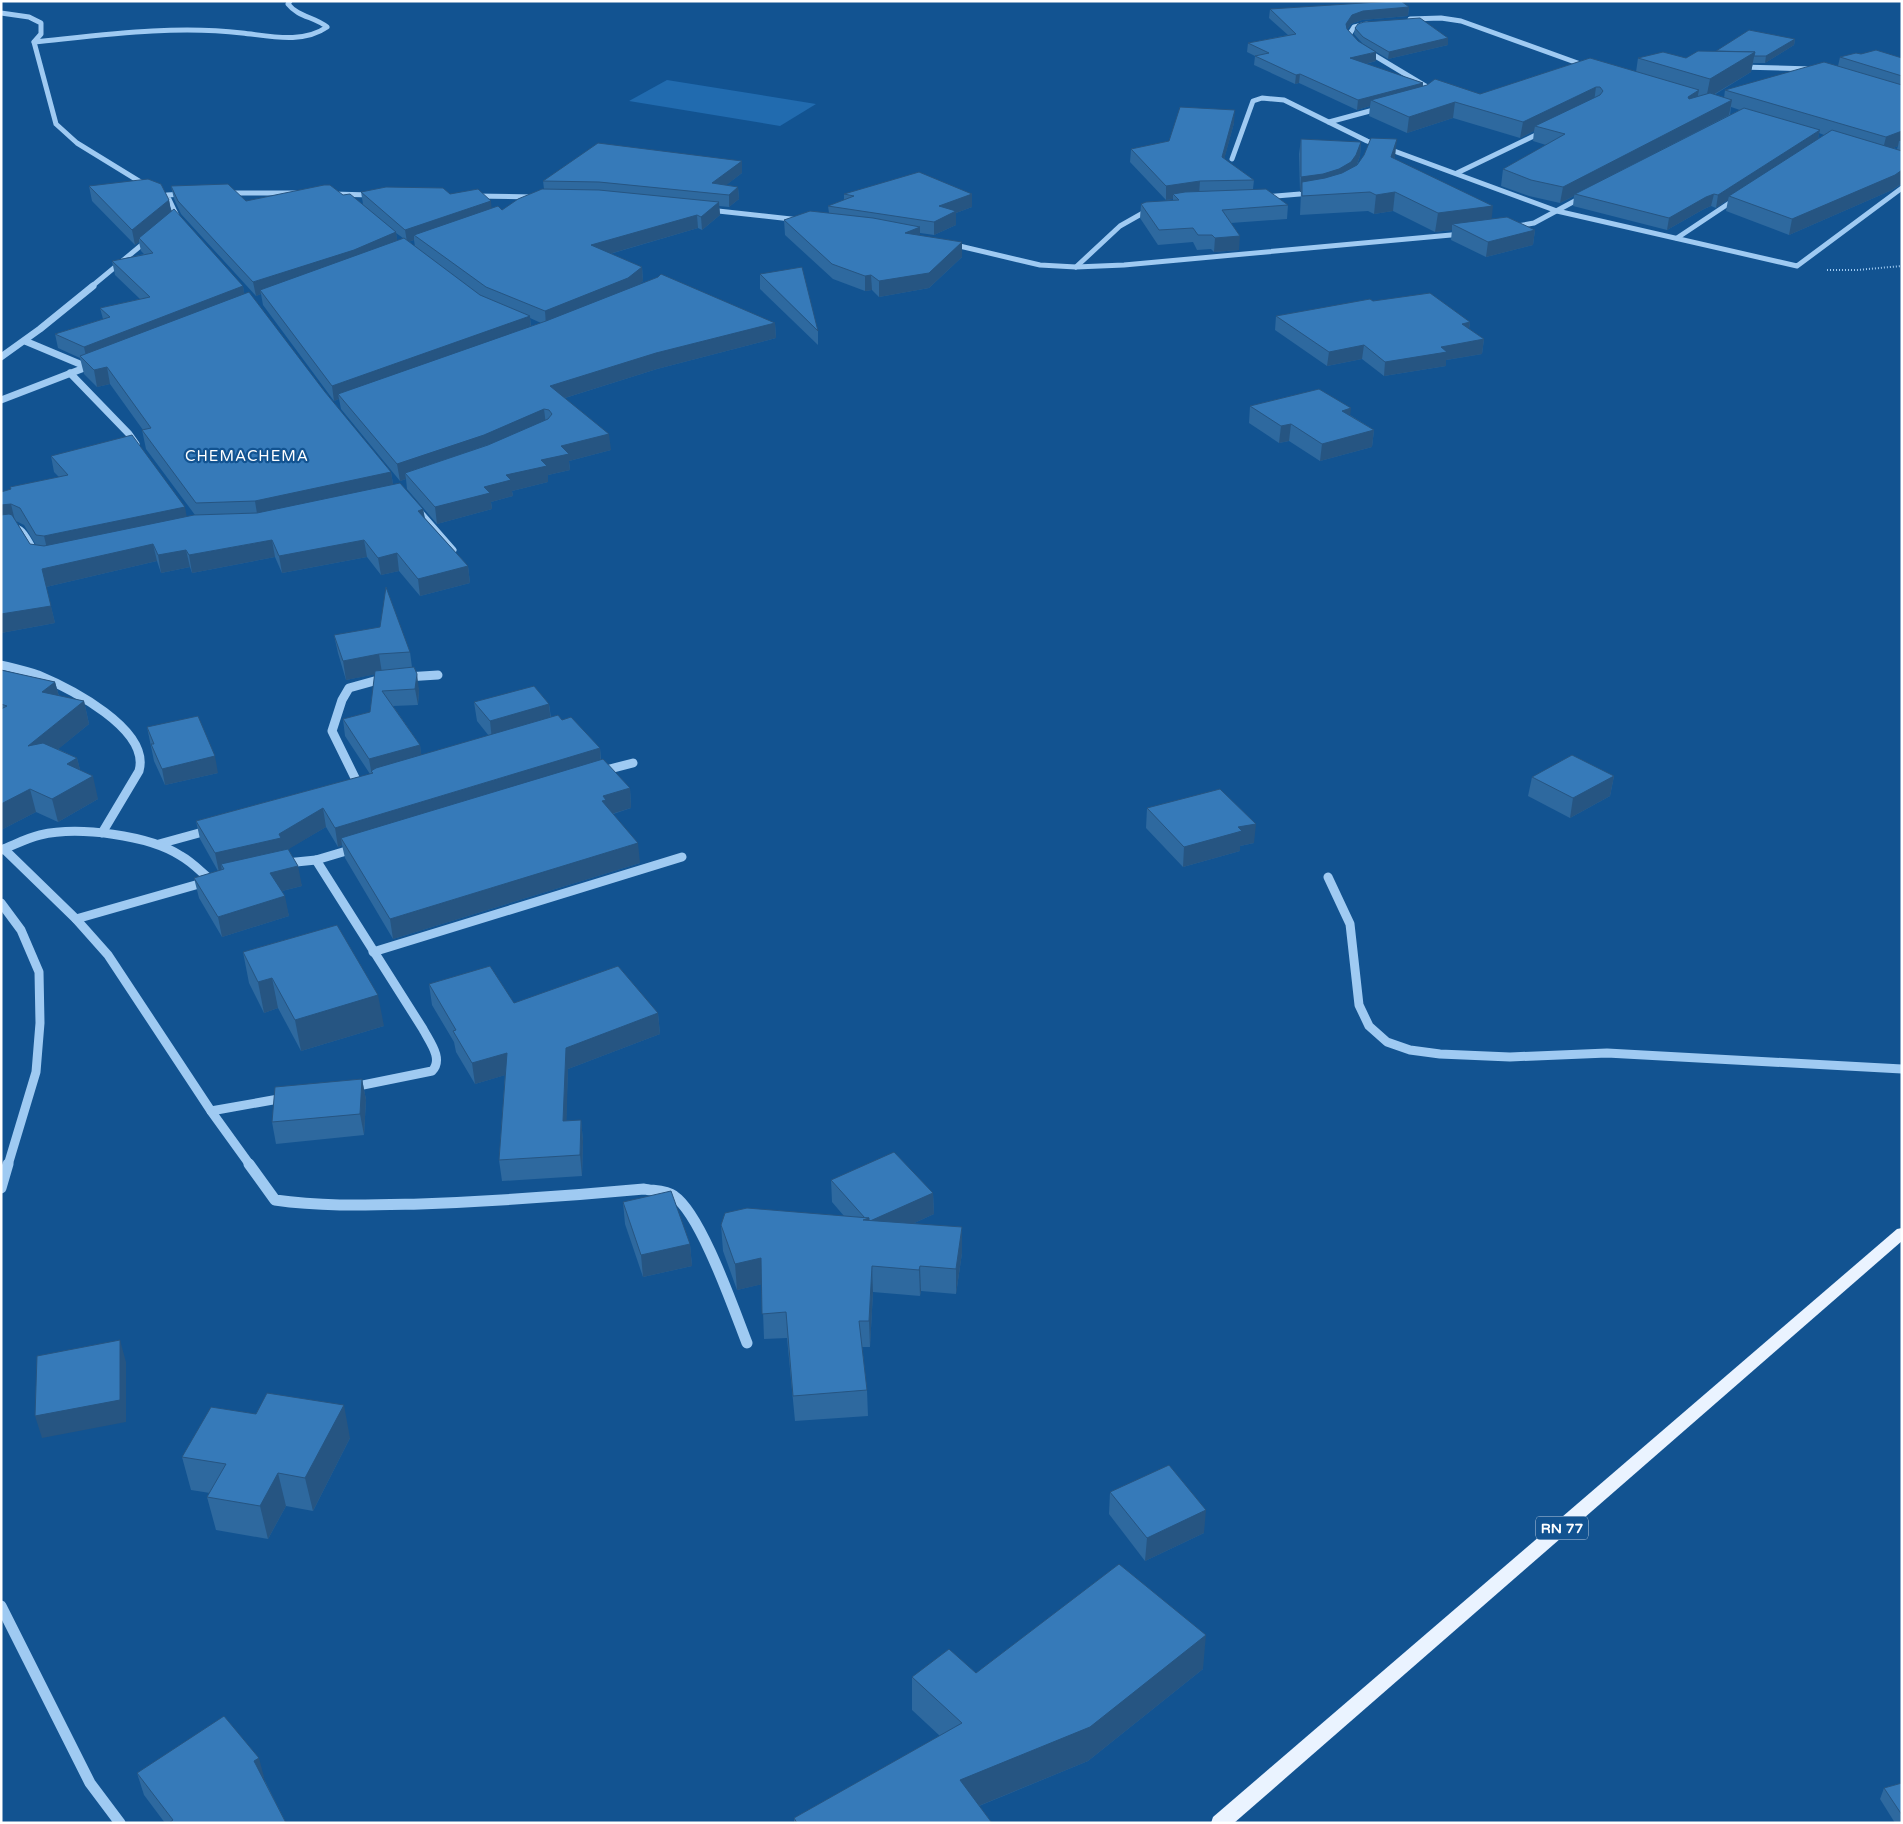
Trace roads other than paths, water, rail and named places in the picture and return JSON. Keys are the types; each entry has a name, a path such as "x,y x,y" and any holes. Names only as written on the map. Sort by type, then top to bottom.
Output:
{"main road":[{"name":"RN 77","path":"1220,1823 1902,1232"}],"street":[{"path":"34,42 193,29 297,37 318,33 327,27 313,17 293,10 288,4 290,1"},
{"path":"1,13 29,17 40,23 40,34 34,42"},
{"path":"1403,20 1441,18 1461,21 1592,68"},
{"path":"1371,23 1354,27 1349,35 1360,47 1432,90 1424,96"},
{"path":"34,42 56,124 77,143 150,187"},
{"path":"1733,67 1803,68 1820,71"},
{"path":"1232,159 1254,101 1262,98 1284,100 1367,142 1457,173 1557,211 1797,266 1902,188"},
{"path":"1329,122 1386,106"},
{"path":"1457,173 1552,127"},
{"path":"1366,150 1367,142"},
{"path":"1261,197 1298,196 1323,192"},
{"path":"1677,238 1746,192"},
{"path":"216,193 305,193"},
{"path":"184,224 177,216 165,194 191,194"},
{"path":"325,194 381,195"},
{"path":"344,194 350,200"},
{"path":"1509,228 1534,223 1588,194"},
{"path":"465,196 545,197 527,204"},
{"path":"1076,267 1138,213 1156,208"},
{"path":"706,209 809,221"},
{"path":"170,222 177,216"},
{"path":"944,242 1040,265 1076,267 1124,265 1468,233"},
{"path":"1,356 25,341 153,235"},
{"path":"25,341 87,367"},
{"path":"1,400 96,364"},
{"path":"70,373 129,434 139,448"},
{"path":"409,500 457,554"},
{"path":"1,528 14,526 20,528 37,557 42,558"},
{"path":"1,665 41,676 86,699 116,720 136,743 142,759 137,775 120,800 102,833"},
{"path":"401,677 438,674"},
{"path":"359,786 332,732 342,700 349,688 392,678"},
{"path":"589,775 633,763"},
{"path":"349,790 368,783"},
{"path":"160,844 217,828"},
{"path":"76,919 215,879 182,856 160,844 102,833 61,831 38,835 3,849 76,919 108,955 211,1111 275,1200 308,1206 351,1206 457,1202 644,1189 672,1195 679,1200 697,1226 747,1343"},
{"path":"275,865 316,860 364,846"},
{"path":"372,952 682,857"},
{"path":"316,860 422,1029 437,1057 436,1067 432,1072 347,1088"},
{"path":"1328,877 1350,924 1359,1005 1369,1026 1387,1042 1410,1050 1440,1054 1510,1057 1607,1053 1902,1069"},
{"path":"1,903 21,930 40,972 40,1023 36,1072 1,1188"},
{"path":"211,1111 298,1096"},
{"path":"1,1606 90,1783 120,1823"}],"district":[{"name":"CHEMACHEMA","path":"247,456"}]}
